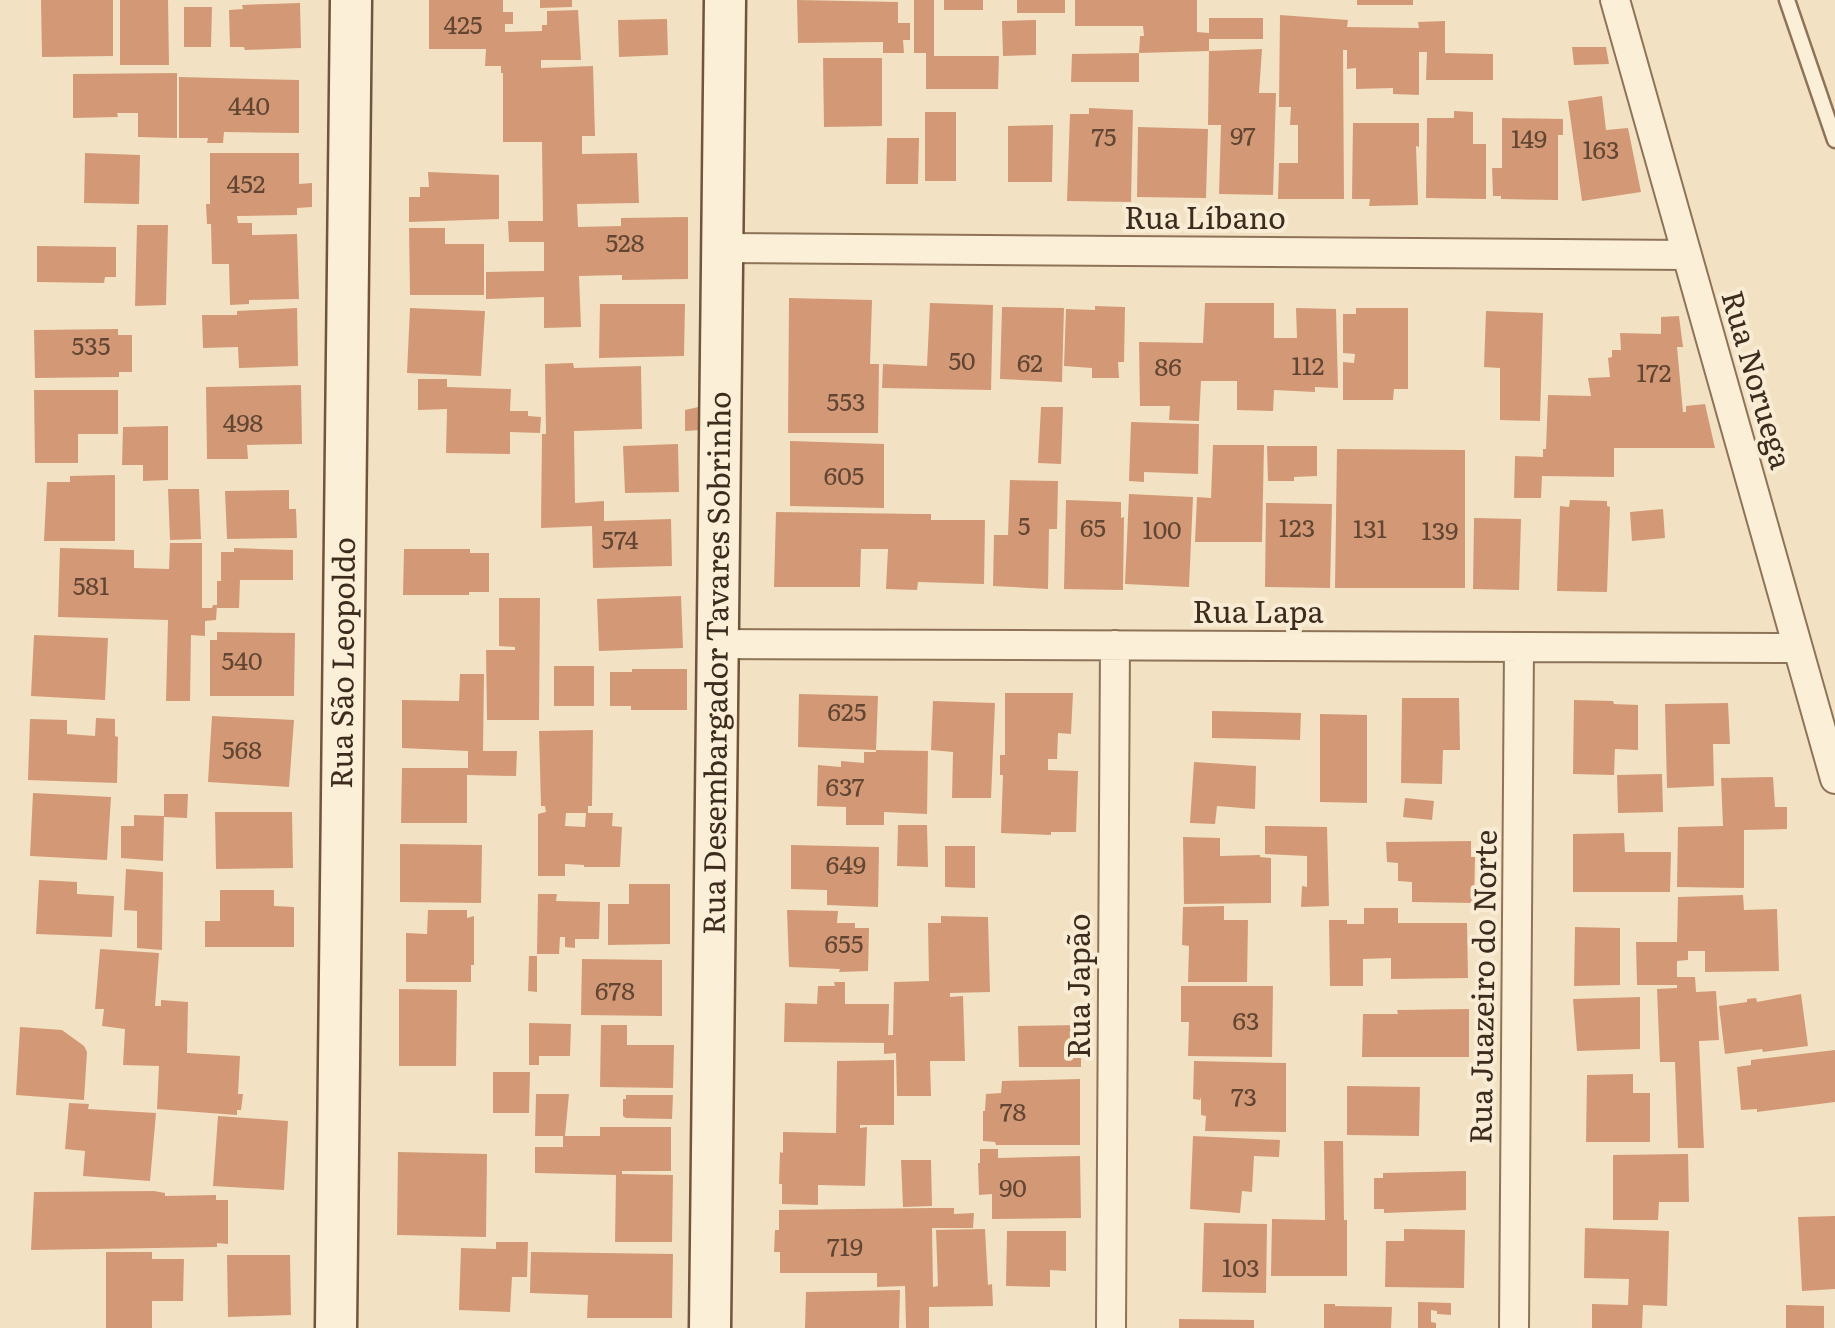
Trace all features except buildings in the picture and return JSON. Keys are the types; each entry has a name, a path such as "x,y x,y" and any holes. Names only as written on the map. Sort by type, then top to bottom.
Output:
{"street":[{"name":"Rua São Leopoldo","path":"336,1328 351,0"},
{"name":"Rua Desembargador Tavares Sobrinho","path":"710,1328 724,0"},
{"name":"Rua Noruega","path":"1615,0 1835,779"},
{"name":"Rua Líbano","path":"722,248 1687,255"},
{"name":"Rua Lapa","path":"718,644 1798,648"},
{"name":"Rua Japão","path":"1110,1328 1115,645"},
{"name":"Rua Juazeiro do Norte","path":"1514,1328 1520,647"}],"lane":[{"path":"1787,0 1835,140"}]}
